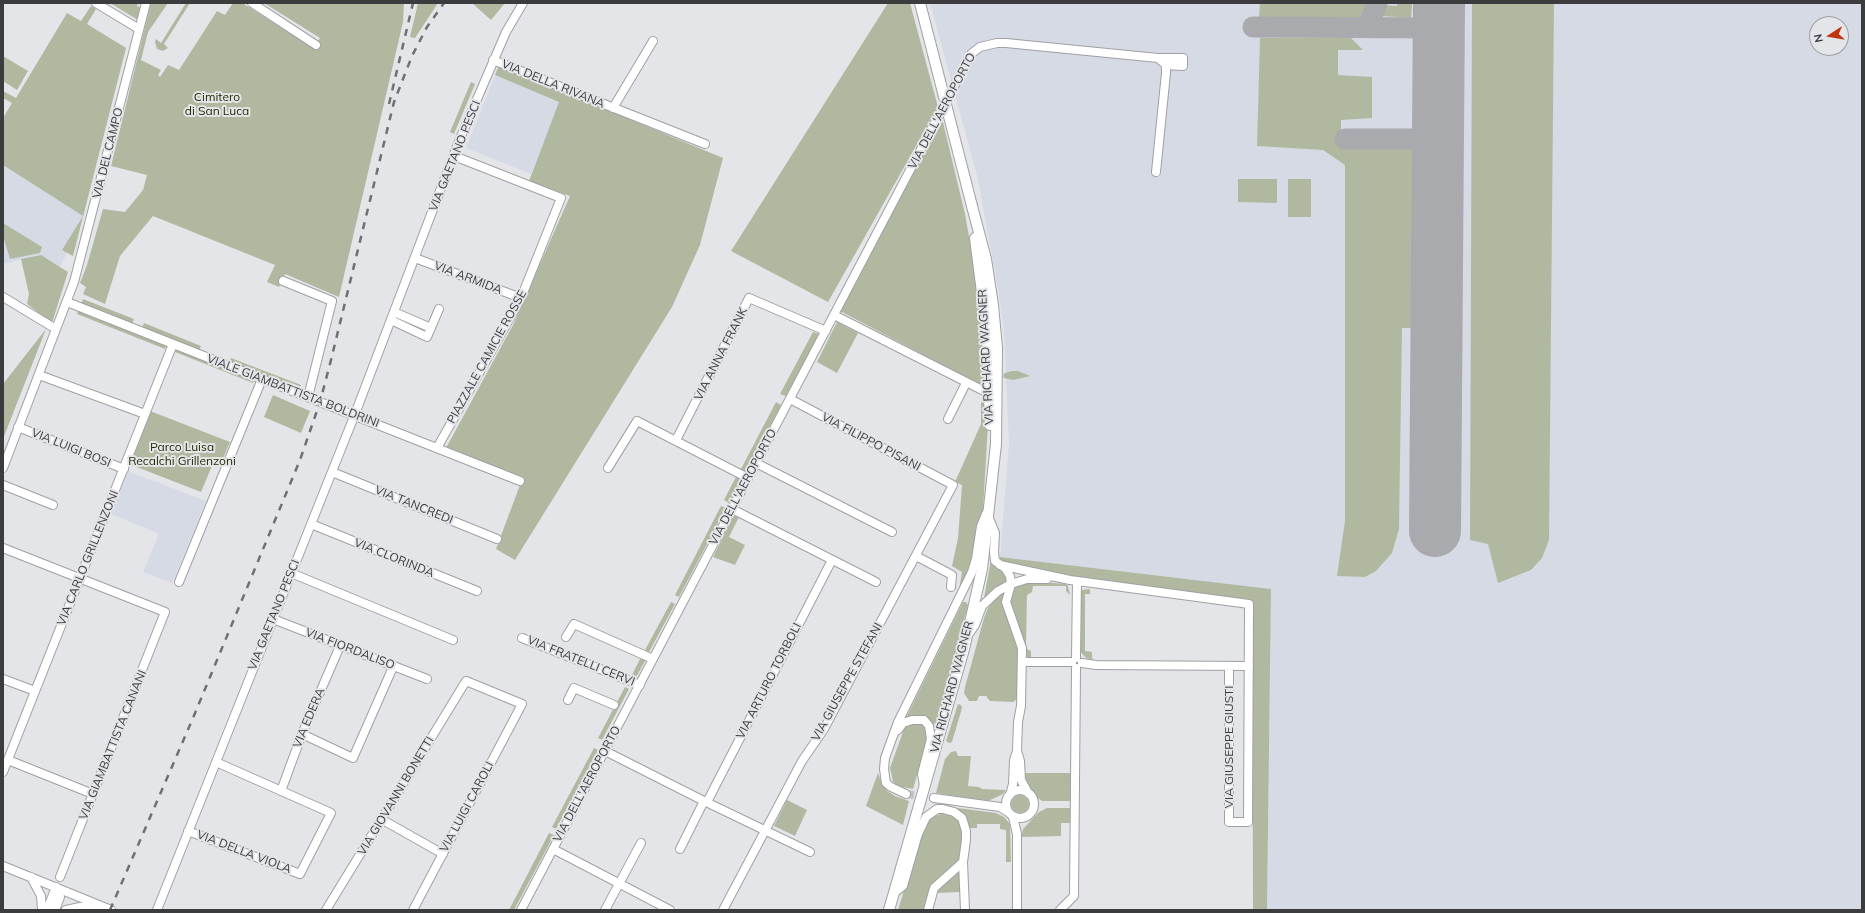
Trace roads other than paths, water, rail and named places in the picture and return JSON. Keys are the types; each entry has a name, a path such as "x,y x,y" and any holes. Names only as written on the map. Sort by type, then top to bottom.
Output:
{"main road":[{"name":"VIA RICHARD WAGNER","path":"889,910 968,635 982,569 993,460 996,444 997,414 995,323 986,259 920,3"},
{"name":"VIA RICHARD WAGNER","path":"972,206 986,314 993,460"}],"street":[{"path":"96,3 139,29"},
{"name":"VIA DEL CAMPO","path":"3,468 67,302 79,266 146,3"},
{"path":"252,3 316,45"},
{"name":"VIA GAETANO PESCI","path":"157,910 355,414 454,156 493,60 506,32 523,3"},
{"name":"VIA DELLA RIVANA","path":"613,108 653,41"},
{"name":"VIA DELL'AEROPORTO","path":"521,910 964,67 975,50 989,44 1006,43 1158,58 1183,58 1183,66 1166,65"},
{"path":"1156,172 1166,74 1166,65 1158,58"},
{"name":"VIA DELLA RIVANA","path":"493,60 705,144"},
{"name":"PIAZZALE CAMICIE ROSSE","path":"437,448 521,298 561,198 454,156"},
{"name":"VIA ARMIDA","path":"415,258 521,298"},
{"path":"283,281 332,301 308,397"},
{"path":"3,297 56,329"},
{"name":"VIA ANNA FRANK","path":"676,440 749,298 826,331"},
{"name":"VIALE GIAMBATTISTA BOLDRINI","path":"67,302 355,414 520,481"},
{"path":"391,320 427,337 439,309"},
{"path":"394,312 431,328"},
{"path":"834,315 990,394"},
{"name":"VIA CARLO GRILLENZONI","path":"3,772 173,344"},
{"path":"39,375 145,414"},
{"path":"179,582 262,379"},
{"path":"948,418 966,382"},
{"name":"VIA FILIPPO PISANI","path":"790,399 952,485"},
{"path":"608,468 637,421 748,478"},
{"name":"VIA LUIGI BOSI","path":"18,427 124,469"},
{"path":"756,463 892,532"},
{"name":"VIA TANCREDI","path":"332,472 497,539"},
{"path":"3,485 53,505"},
{"name":"VIA GIUSEPPE STEFANI","path":"723,910 802,761 824,729 952,485"},
{"path":"732,509 876,582"},
{"path":"989,510 995,533 994,557 995,561 1008,572 1011,584 1006,602 1022,648 1021,701 1018,722 1017,751 1014,760 1013,784 1006,805 1011,814 1017,834"},
{"path":"906,794 890,788 886,783 884,776 885,758 898,722 972,572 976,559 981,526 989,510"},
{"name":"VIA CLORINDA","path":"311,524 477,591"},
{"path":"3,548 80,578"},
{"path":"916,556 952,575 952,586"},
{"name":"VIA ARTURO TORBOLI","path":"680,849 832,560"},
{"name":"VIA GIUSEPPE GIUSTI","path":"1000,565 1073,581 1249,604 1248,822 1229,822 1229,666"},
{"path":"291,573 453,640"},
{"name":"VIA GIAMBATTISTA CANANI","path":"60,877 165,612 80,578"},
{"name":"VIA GIUSEPPE GIUSTI","path":"968,635 976,625 982,606 998,591 1011,584 1027,579 1073,581"},
{"path":"1060,910 1074,896 1077,663 1073,581"},
{"name":"VIA FIORDALISO","path":"273,619 427,679"},
{"path":"566,637 574,624 653,659"},
{"name":"VIA FRATELLI CERVI","path":"522,638 640,685"},
{"name":"VIA EDERA","path":"281,791 302,734 340,646"},
{"path":"1022,662 1077,663 1096,665 1249,666"},
{"path":"302,734 354,758 394,667"},
{"path":"3,679 35,691"},
{"name":"VIA LUIGI CAROLI","path":"413,910 522,704 466,681"},
{"name":"VIA GIOVANNI BONETTI","path":"326,910 466,681"},
{"path":"568,700 574,688 614,705"},
{"path":"891,741 900,727 908,721 920,719 927,722 931,730 931,739 922,774 924,788"},
{"path":"605,750 705,802 765,829 810,852"},
{"path":"1017,751 1020,761 1021,780 1032,797 1034,804 1031,813 1019,827 1017,834 1017,910"},
{"path":"8,760 93,794"},
{"path":"216,762 281,791"},
{"name":"VIA DELLA VIOLA","path":"188,831 300,874 331,813 281,791"},
{"path":"987,805 998,804 1017,791 1028,793"},
{"path":"934,798 1000,807 1020,818 1027,817"},
{"path":"893,894 903,886 922,822 933,811 943,809 949,810 958,814 962,818 966,840 963,862 965,910"},
{"path":"381,820 443,854"},
{"path":"606,910 641,844"},
{"path":"553,849 670,910"},
{"path":"928,910 934,888 963,862"},
{"path":"3,866 107,909"},
{"path":"31,877 41,896 42,910"},
{"path":"47,910 56,887"},
{"path":"55,910 60,897 56,887"},
{"path":"66,910 80,907 107,909"}],"tunnel":[{"path":"906,794 934,798"}],"railway":[{"path":"389,104 413,3"},
{"path":"110,910 193,718 300,460 320,402 394,102 412,56 427,27 444,3"}],"park label":[{"name":"Cimitero di San Luca","path":"217,104"},
{"name":"Parco Luisa Recalchi Grillenzoni","path":"182,454"}]}
